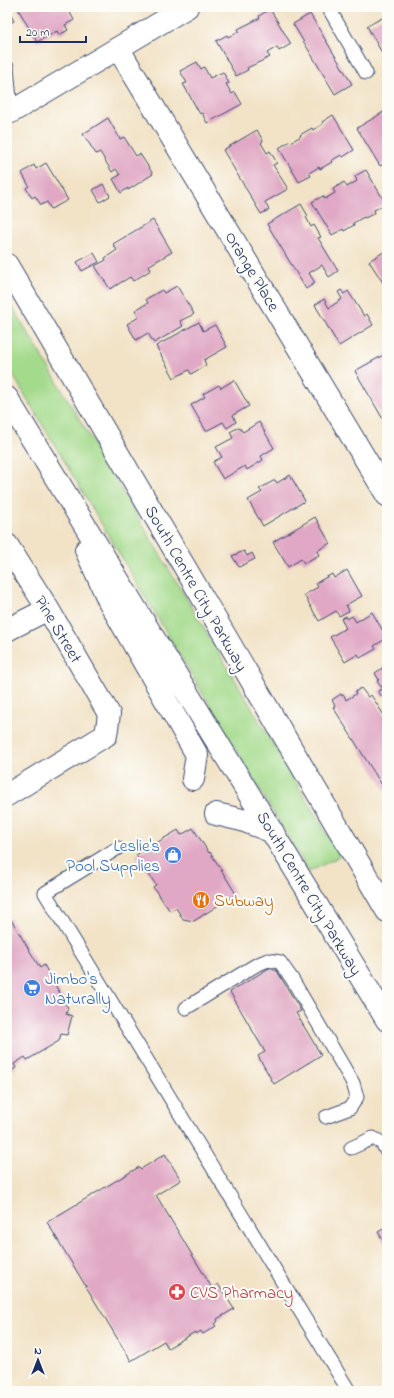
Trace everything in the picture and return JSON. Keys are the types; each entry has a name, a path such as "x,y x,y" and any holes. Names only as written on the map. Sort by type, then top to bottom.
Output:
{"main road":[{"path":"9,110 187,7"},
{"name":"Orange Place","path":"118,48 387,495"},
{"name":"South Centre City Parkway","path":"7,265 387,911"},
{"name":"South Centre City Parkway","path":"7,398 387,1020"},
{"path":"44,460 109,601 197,755 193,779"},
{"name":"Pine Street","path":"7,545 48,609 109,714 106,735 7,795"},
{"path":"7,630 48,609"},
{"path":"216,814 242,820 273,832"}],"lane":[{"path":"328,7 366,73"},
{"path":"7,67 9,110"},
{"path":"118,848 45,893 349,1391"},
{"path":"186,1008 268,960 280,962 292,979 353,1082 357,1097 350,1108 326,1117"},
{"path":"351,1148 373,1138 382,1143 387,1152"}],"green space":[{"path":"7,298 340,856 309,872 7,365"}],"building":[{"path":"17,7 67,7 74,20 65,25 68,30 59,35 57,31 37,42"},
{"path":"7,8 14,21 7,25"},
{"path":"270,9 291,44 279,51 277,47 267,53 270,57 247,68 248,70 236,76 216,41 239,31 238,29 260,18 259,16"},
{"path":"310,14 352,84 335,94 293,24"},
{"path":"384,17 387,22 387,62 367,26"},
{"path":"197,62 201,69 204,67 210,78 223,72 229,83 226,84 232,94 235,92 242,104 207,123 202,113 200,114 183,84 187,83 180,71"},
{"path":"387,110 387,162 380,166 357,128"},
{"path":"333,115 354,150 343,157 341,155 320,169 319,167 309,173 311,176 299,182 279,148 312,128 313,130 323,124 322,122"},
{"path":"108,118 120,139 124,137 136,156 140,154 153,174 121,193 113,179 120,175 116,169 112,172 100,152 96,154 83,134"},
{"path":"257,130 263,141 261,143 267,153 270,151 277,163 273,165 288,189 265,202 269,210 261,214 223,150"},
{"path":"46,163 68,200 51,209 47,202 41,205 35,196 32,198 26,188 29,186 22,173 34,165 36,169"},
{"path":"366,170 386,204 374,210 375,213 353,223 354,225 344,231 343,229 332,235 312,202 323,196 325,199 335,193 333,189 344,182 347,187 357,181 355,176"},
{"path":"103,184 110,196 100,202 93,190"},
{"path":"301,204 308,216 306,217 311,227 314,225 321,237 318,238 338,271 329,277 322,265 309,273 315,283 306,289 267,224"},
{"path":"153,220 172,252 148,266 151,270 133,281 130,277 110,289 95,266 106,260 105,258 117,250 113,244"},
{"path":"387,250 387,289 369,261"},
{"path":"94,253 99,262 82,271 77,262"},
{"path":"177,286 194,314 180,321 183,326 154,343 148,333 136,340 127,324 139,317 135,310 148,303 146,299 162,290 164,293"},
{"path":"341,290 344,294 348,291 364,316 367,314 373,325 339,346 315,305 324,299 329,308 342,299 338,292"},
{"path":"199,322 203,331 215,325 227,347 204,360 206,365 191,374 189,370 174,378 156,346"},
{"path":"387,353 387,426 355,371"},
{"path":"234,380 249,406 233,415 236,422 227,428 223,422 206,431 191,405 205,397 203,394 219,385 221,388"},
{"path":"259,422 274,448 261,456 263,460 247,470 245,466 223,479 213,462 222,457 216,447 233,438 230,432 239,427 243,432"},
{"path":"290,475 305,501 263,526 248,500 262,492 259,489 275,480 277,483"},
{"path":"315,517 330,543 317,551 319,555 304,563 301,559 288,567 273,542"},
{"path":"244,551 247,556 252,553 255,559 239,567 232,556"},
{"path":"347,570 362,596 346,605 349,611 339,616 336,611 319,621 304,595 318,587 316,583 332,574 334,578"},
{"path":"372,612 387,638 374,646 376,649 360,658 358,654 345,662 330,637 346,628 341,619 346,616 347,619 352,616 356,622"},
{"path":"387,665 387,694 382,697 378,691 384,688 383,686 381,687 377,681 379,680 375,673"},
{"path":"361,688 368,697 371,695 387,720 384,722 387,727 387,793 333,707 335,706 332,700 341,694 342,696 344,695 346,700 356,694 355,692"},
{"path":"193,828 236,894 194,921 183,919 176,908 170,911 153,887 156,885 136,855 178,830 181,835"},
{"name":"Jimbo's Naturally","path":"10,918 40,968 44,965 68,1008 66,1014 72,1016 67,1035 61,1034 59,1041 27,1060 25,1057 14,1064 16,1068 7,1073 7,920"},
{"path":"269,968 277,971 301,1011 296,1013 321,1055 274,1084 258,1056 265,1052 230,992"},
{"name":"CVS Pharmacy","path":"165,1154 181,1180 156,1195 212,1288 218,1284 234,1309 217,1319 218,1321 214,1324 216,1326 203,1334 201,1331 196,1334 195,1332 168,1348 164,1341 131,1361 47,1222 139,1167 141,1169"},
{"path":"387,1227 387,1247 378,1232"}],"place":[{"name":"Leslie's Pool Supplies","path":"173,855"},
{"name":"Subway","path":"201,900"},
{"name":"Jimbo's Naturally","path":"32,988"},
{"name":"CVS Pharmacy","path":"177,1292"}]}
